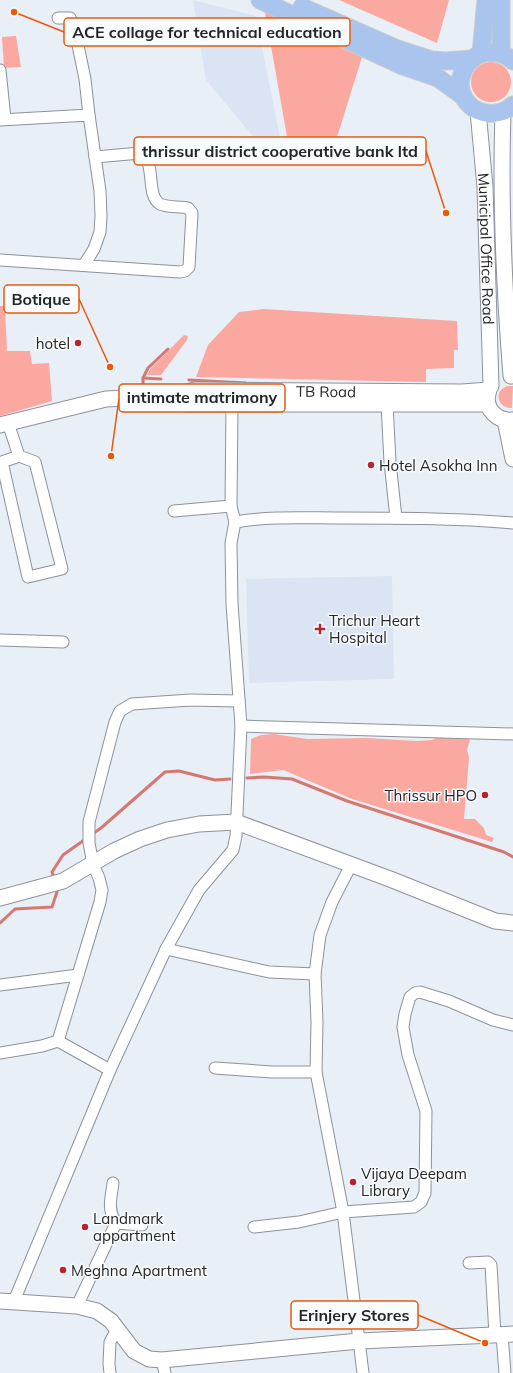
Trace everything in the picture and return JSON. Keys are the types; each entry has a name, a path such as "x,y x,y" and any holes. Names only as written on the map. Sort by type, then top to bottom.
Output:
{"main road":[{"path":"260,0 403,66 438,78 463,96"},
{"path":"287,0 395,48 432,60 446,62 477,56 488,52 507,57 501,0"},
{"path":"486,0 477,56 465,66 461,76 460,86 463,96 469,105 478,111 487,114 497,114 508,108"},
{"path":"170,396 187,404 388,404 489,393 500,378 512,376 510,297 502,187 508,108"},
{"name":"Municipal Office Road","path":"478,111 485,187 489,393"},
{"name":"TB Road","path":"4,424 106,399 170,396 195,390 489,393"},
{"path":"489,393 494,414 509,420 513,458"},
{"path":"0,898 64,881 114,851 140,839 167,830 199,824 236,822 390,879 495,922 513,922"},
{"path":"7,1301 77,1306 97,1312 111,1321 134,1351 164,1366 359,1341 503,1335"}],"street":[{"path":"58,18 70,18 74,26 85,79 100,191 100,232 94,249 84,265"},
{"path":"0,70 2,120 89,115"},
{"path":"0,260 180,272 185,271 188,267 192,213 188,208 164,205 158,202 144,155 140,153 95,157"},
{"path":"488,297 510,297"},
{"path":"7,1301 110,1070 166,949 199,890 233,850 236,836 241,726 231,596 230,543 235,522 231,506 232,404"},
{"path":"388,404 390,462 396,518"},
{"path":"4,424 19,456 35,462 62,569 28,577 2,462 19,456"},
{"path":"174,510 231,506"},
{"path":"235,522 254,518 396,518 513,523"},
{"path":"0,640 63,642"},
{"path":"58,1041 100,902 102,890 100,878 93,864 89,843 89,822 115,722 120,711 132,704 190,700 239,701"},
{"path":"241,726 513,734"},
{"path":"350,865 324,920 320,935 315,974 317,1022 316,1072 343,1212 363,1373"},
{"path":"166,949 269,972 315,974"},
{"path":"0,985 78,975"},
{"path":"254,1227 299,1222 343,1212 414,1207 421,1202 424,1193 426,1112 408,1055 403,1027 410,997 415,993 420,992 449,1001 493,1020 513,1024"},
{"path":"0,1053 42,1046 58,1041 110,1070"},
{"path":"215,1068 272,1072 316,1072"},
{"path":"113,1183 110,1206 112,1216 116,1223"},
{"path":"116,1223 142,1225"},
{"path":"77,1306 116,1223"},
{"path":"469,1263 488,1262 490,1265 503,1335 505,1373"},
{"path":"110,1373 110,1342 117,1329"}],"shaded area":[{"path":"193,0 256,16 280,138 257,141 206,80"},
{"path":"339,0 449,0 437,43"},
{"path":"265,12 362,57 333,150 289,148"},
{"path":"16,36 21,67 4,68 2,37"},
{"path":"491,62 499,64 505,68 509,74 511,82 509,90 505,96 499,100 491,102 483,100 477,96 473,90 471,82 473,74 477,68 483,64"},
{"path":"0,306 5,306 7,351 30,351 32,364 49,363 52,401 0,416"},
{"path":"263,309 457,321 458,350 454,350 454,368 426,369 426,382 196,377 208,345 239,312"},
{"path":"184,335 188,336 187,340 161,375 147,375 151,368"},
{"path":"508,386 513,386 512,408 503,406 499,399 500,391"},
{"name":"Trichur Heart Hospital","path":"392,576 394,679 249,683 246,579"},
{"path":"274,734 307,739 366,738 417,741 432,740 440,736 463,736 470,740 467,750 469,758 464,819 475,819 484,828 486,835 494,838 492,842 352,799 283,770 250,774 251,739 261,735"}],"waterway":[{"path":"143,388 143,378 148,368 168,349"},
{"path":"143,378 161,379"},
{"path":"189,380 246,383"},
{"path":"91,835 165,772 179,771 215,780 230,779"},
{"path":"247,778 264,777 292,779 347,801 504,852 513,857"},
{"path":"53,875 52,872 63,855 87,838"},
{"path":"0,923 15,909 52,907 57,892"}],"place":[{"name":"ACE collage for technical education","path":"14,12"},
{"name":"thrissur district cooperative bank ltd","path":"446,213"},
{"name":"hotel","path":"78,343"},
{"name":"Botique","path":"110,367"},
{"name":"intimate matrimony","path":"111,456"},
{"name":"Hotel Asokha Inn","path":"371,465"},
{"name":"Trichur Heart Hospital","path":"320,629"},
{"name":"Thrissur HPO","path":"485,795"},
{"name":"Vijaya Deepam Library","path":"353,1182"},
{"name":"Landmark appartment","path":"85,1227"},
{"name":"Meghna Apartment","path":"63,1270"},
{"name":"Erinjery Stores","path":"485,1343"}]}
